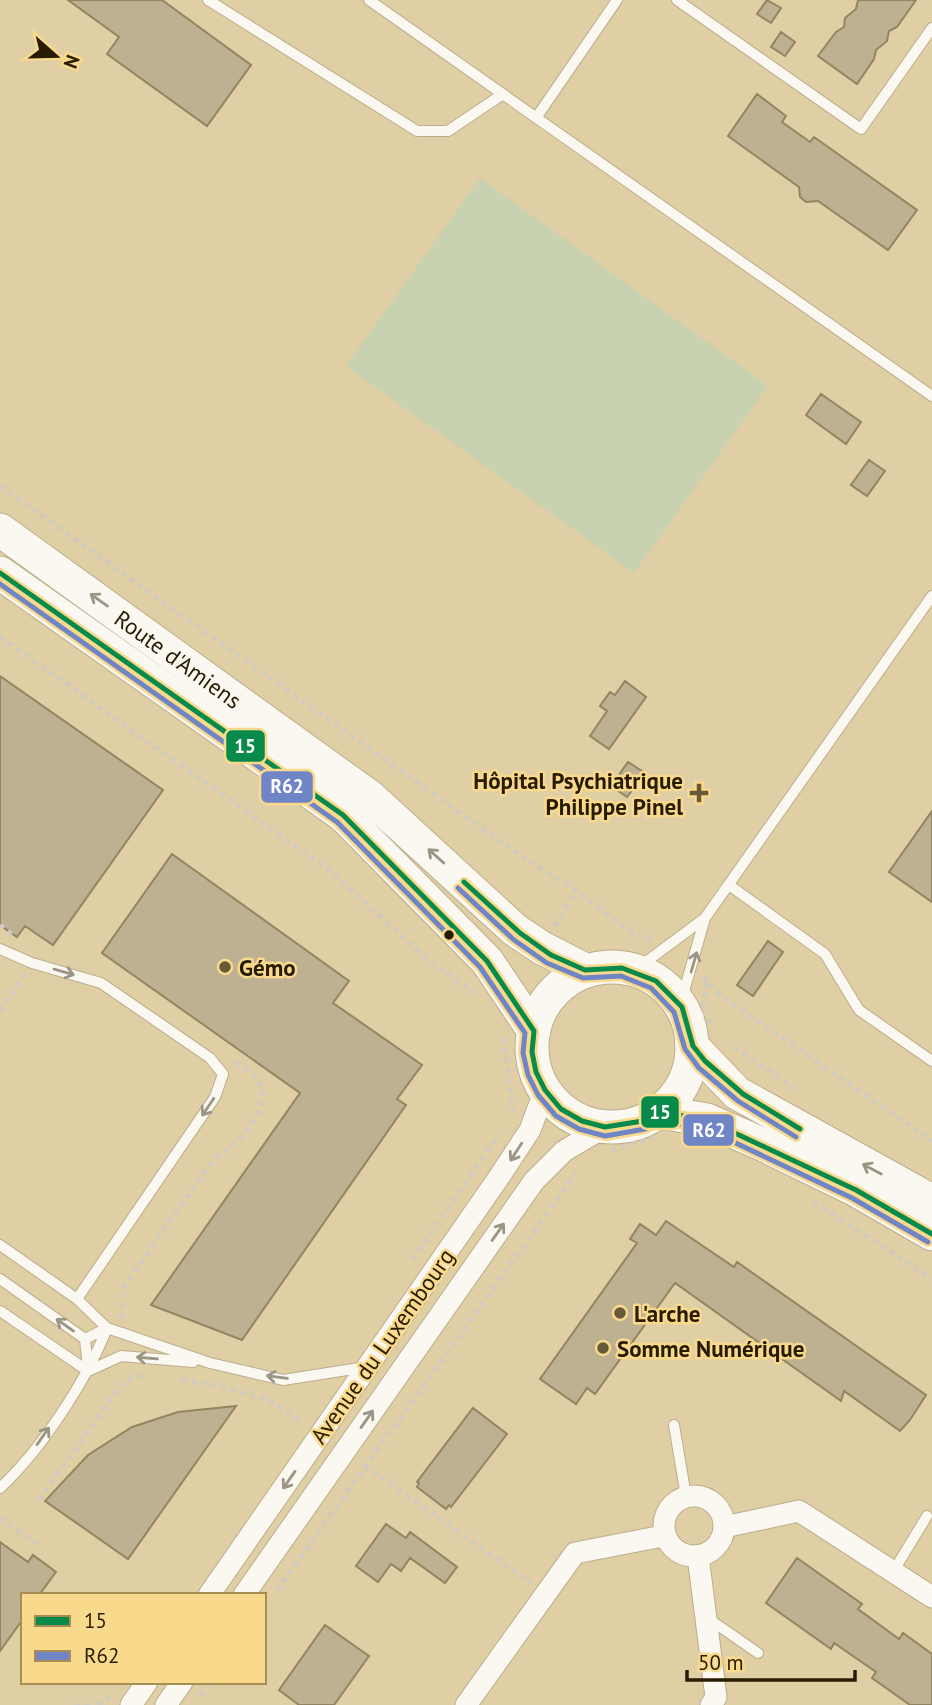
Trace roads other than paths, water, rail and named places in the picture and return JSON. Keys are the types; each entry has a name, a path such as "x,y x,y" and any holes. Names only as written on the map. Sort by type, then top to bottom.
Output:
{"main road":[{"name":"Route d'Amiens","path":"0,530 370,797 515,930 542,948 587,971"},
{"name":"Route d'Amiens","path":"0,572 343,815 487,961 518,1033"},
{"path":"663,1124 684,1083 692,1046 689,1025 680,1005 668,990 635,970 619,967 587,971 562,984 518,1033 532,1052 536,1072 545,1090 571,1115 607,1139 643,1121 663,1124 707,1120 856,1190 932,1234"},
{"path":"692,1046 737,1093 932,1201"}],"street":[{"name":"Avenue du Luxembourg","path":"210,1593 530,1130 545,1090"},
{"name":"Avenue du Luxembourg","path":"245,1593 534,1181 564,1151 607,1139"},
{"path":"686,1496 709,1499 720,1511 724,1527 719,1543 698,1556 680,1553 663,1536 666,1514 677,1500 686,1496"},
{"path":"724,1527 799,1511 932,1597"},
{"path":"466,1705 575,1553 663,1536"},
{"path":"698,1556 715,1702"},
{"path":"131,1705 147,1684"},
{"path":"166,1705 181,1684"}],"lane":[{"path":"208,0 416,131 448,131 503,94"},
{"path":"369,0 932,396"},
{"path":"536,118 617,0"},
{"path":"677,0 861,129 932,28"},
{"path":"635,970 705,919 932,596"},
{"path":"729,885 825,954 859,1010 932,1061"},
{"path":"680,1005 705,919"},
{"path":"0,949 32,963 102,983 210,1058 223,1074 215,1097 77,1299"},
{"path":"0,1245 77,1299 107,1328 210,1363 283,1380 369,1366"},
{"path":"0,1279 85,1339 121,1356 210,1363"},
{"path":"0,1311 88,1371"},
{"path":"85,1339 107,1328"},
{"path":"0,1488 20,1470 88,1371 107,1328"},
{"path":"85,1339 88,1371"},
{"path":"88,1371 121,1356"},
{"path":"674,1425 686,1496"},
{"path":"893,1572 927,1517"},
{"path":"706,1616 758,1653"}],"place":[{"name":"Hôpital Psychiatrique Philippe Pinel","path":"699,793"},
{"name":"Gémo","path":"225,967"},
{"name":"L'arche","path":"620,1313"},
{"name":"Somme Numérique","path":"603,1348"}]}
